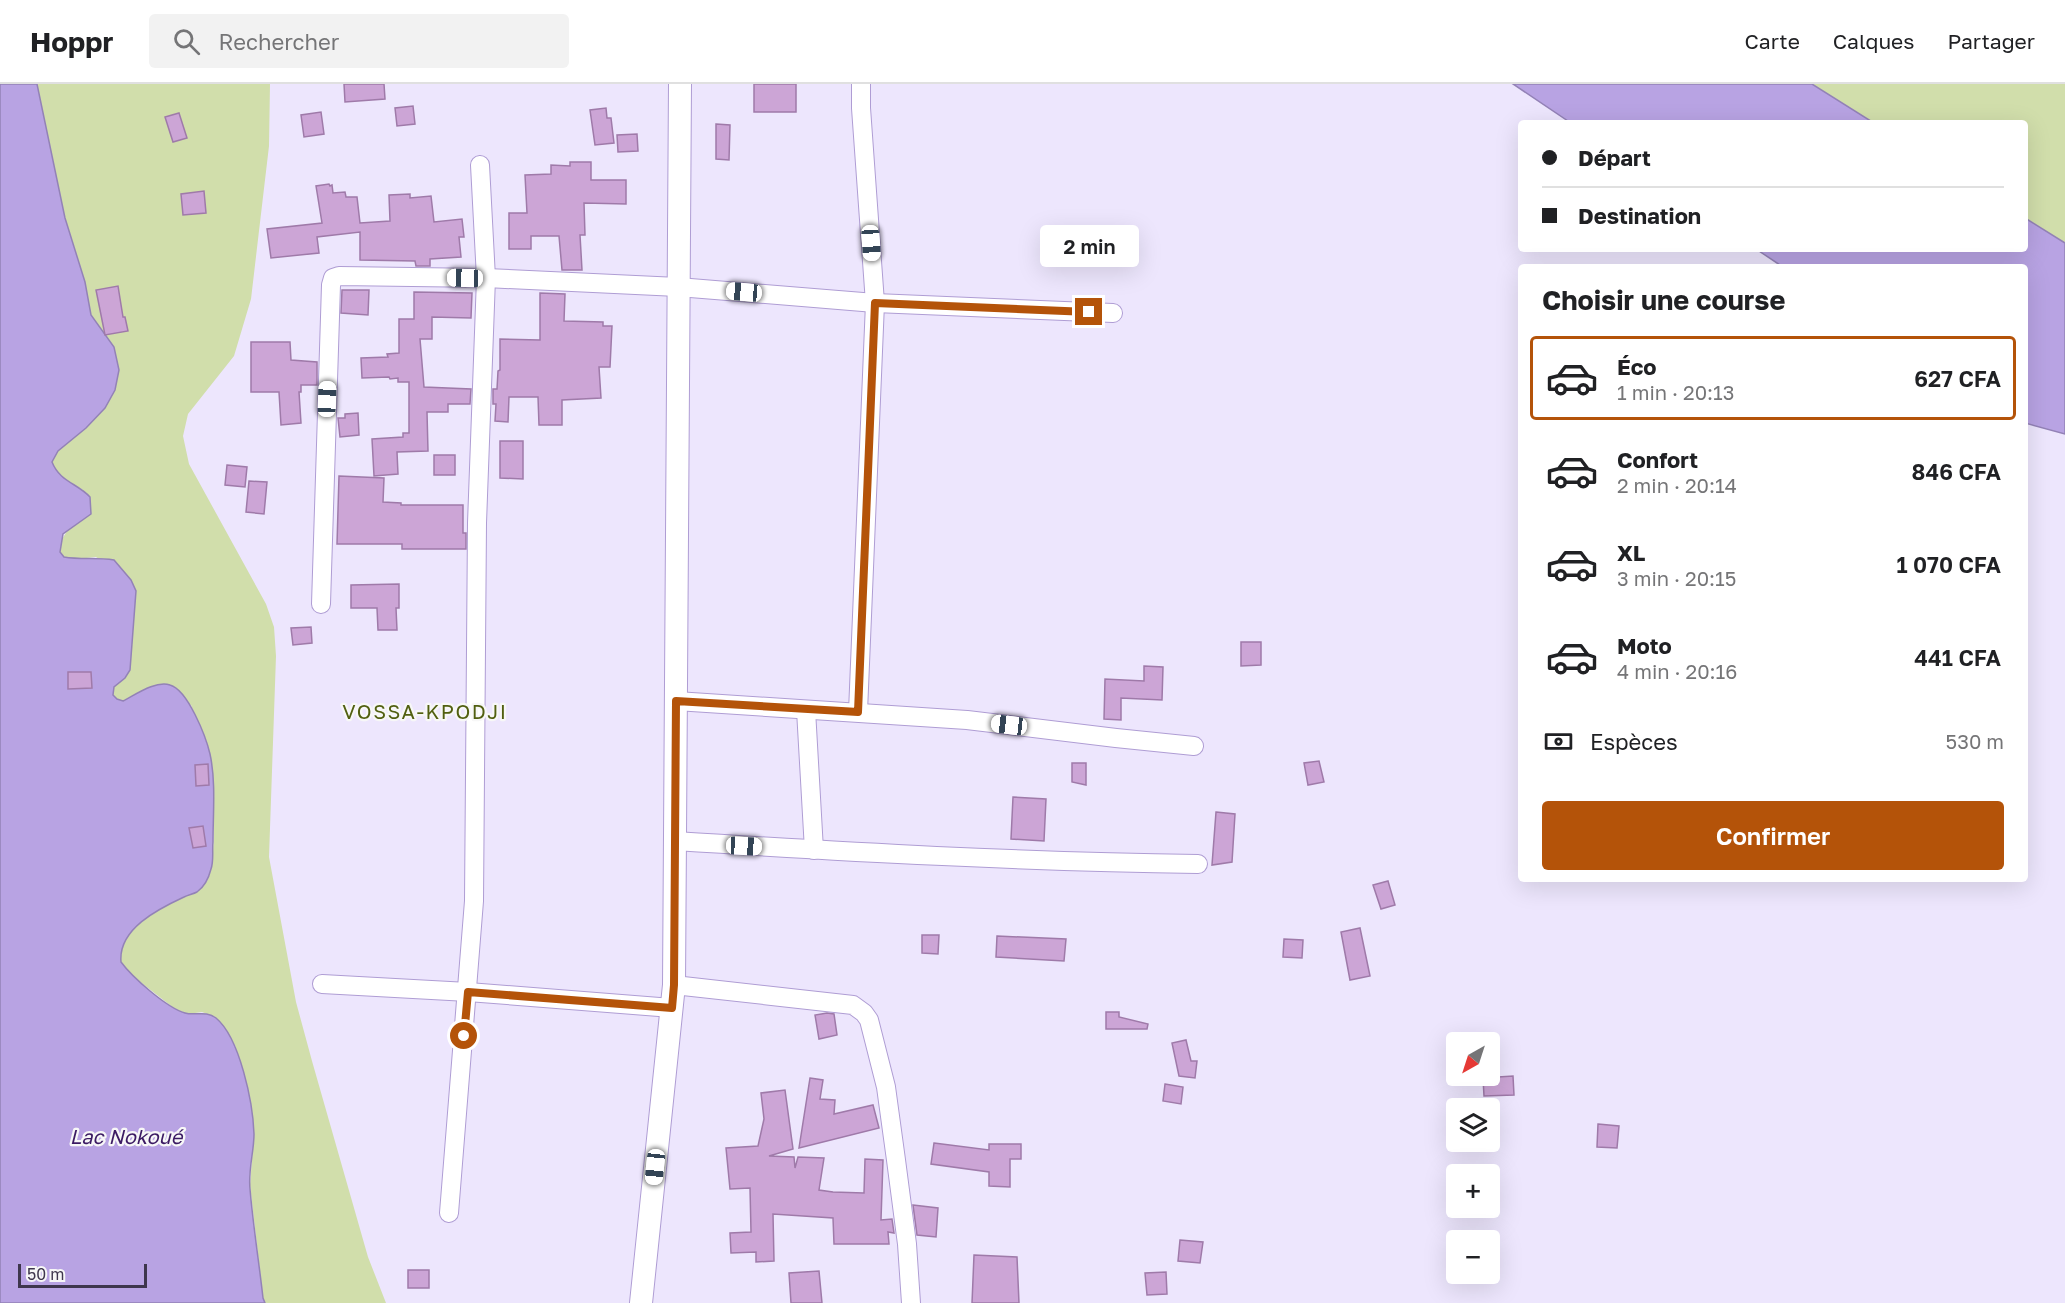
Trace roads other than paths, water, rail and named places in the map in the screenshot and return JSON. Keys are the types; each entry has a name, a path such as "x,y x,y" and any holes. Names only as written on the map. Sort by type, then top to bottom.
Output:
{"street":[{"path":"641,1303 674,985 680,84"},
{"path":"858,712 875,303 861,84"},
{"path":"449,1213 474,901 477,523 486,278 480,165"},
{"path":"321,604 330,297 333,278 339,276 486,278 678,287 875,303 1113,313"},
{"path":"676,701 967,720 1194,746"},
{"path":"806,710 814,850"},
{"path":"675,841 814,850 1107,863 1198,864"},
{"path":"322,984 468,992 672,1008"},
{"path":"674,985 853,1005 864,1013 869,1020 886,1087 907,1244 910,1303"}],"water":[{"name":"Lac Nokoué","path":"0,84 37,84 65,218 85,282 91,315 114,347 119,370 115,390 105,408 86,428 58,451 52,462 59,474 90,497 91,514 63,534 60,552 64,557 114,560 131,580 136,591 130,670 125,678 114,687 113,695 123,701 158,685 170,685 177,689 195,715 208,746 212,764 213,859 208,878 197,892 152,914 133,930 122,950 121,962 141,983 169,1005 185,1013 208,1014 216,1018 232,1040 244,1072 253,1121 254,1141 250,1189 265,1303 0,1303"},
{"path":"1513,84 1812,84 1869,120 1567,120"},
{"path":"2028,220 2065,243 2065,434 2028,424 2028,264 1778,264 1760,252 2028,252"}],"district":[{"name":"VOSSA-KPODJI","path":"425,712"}]}
